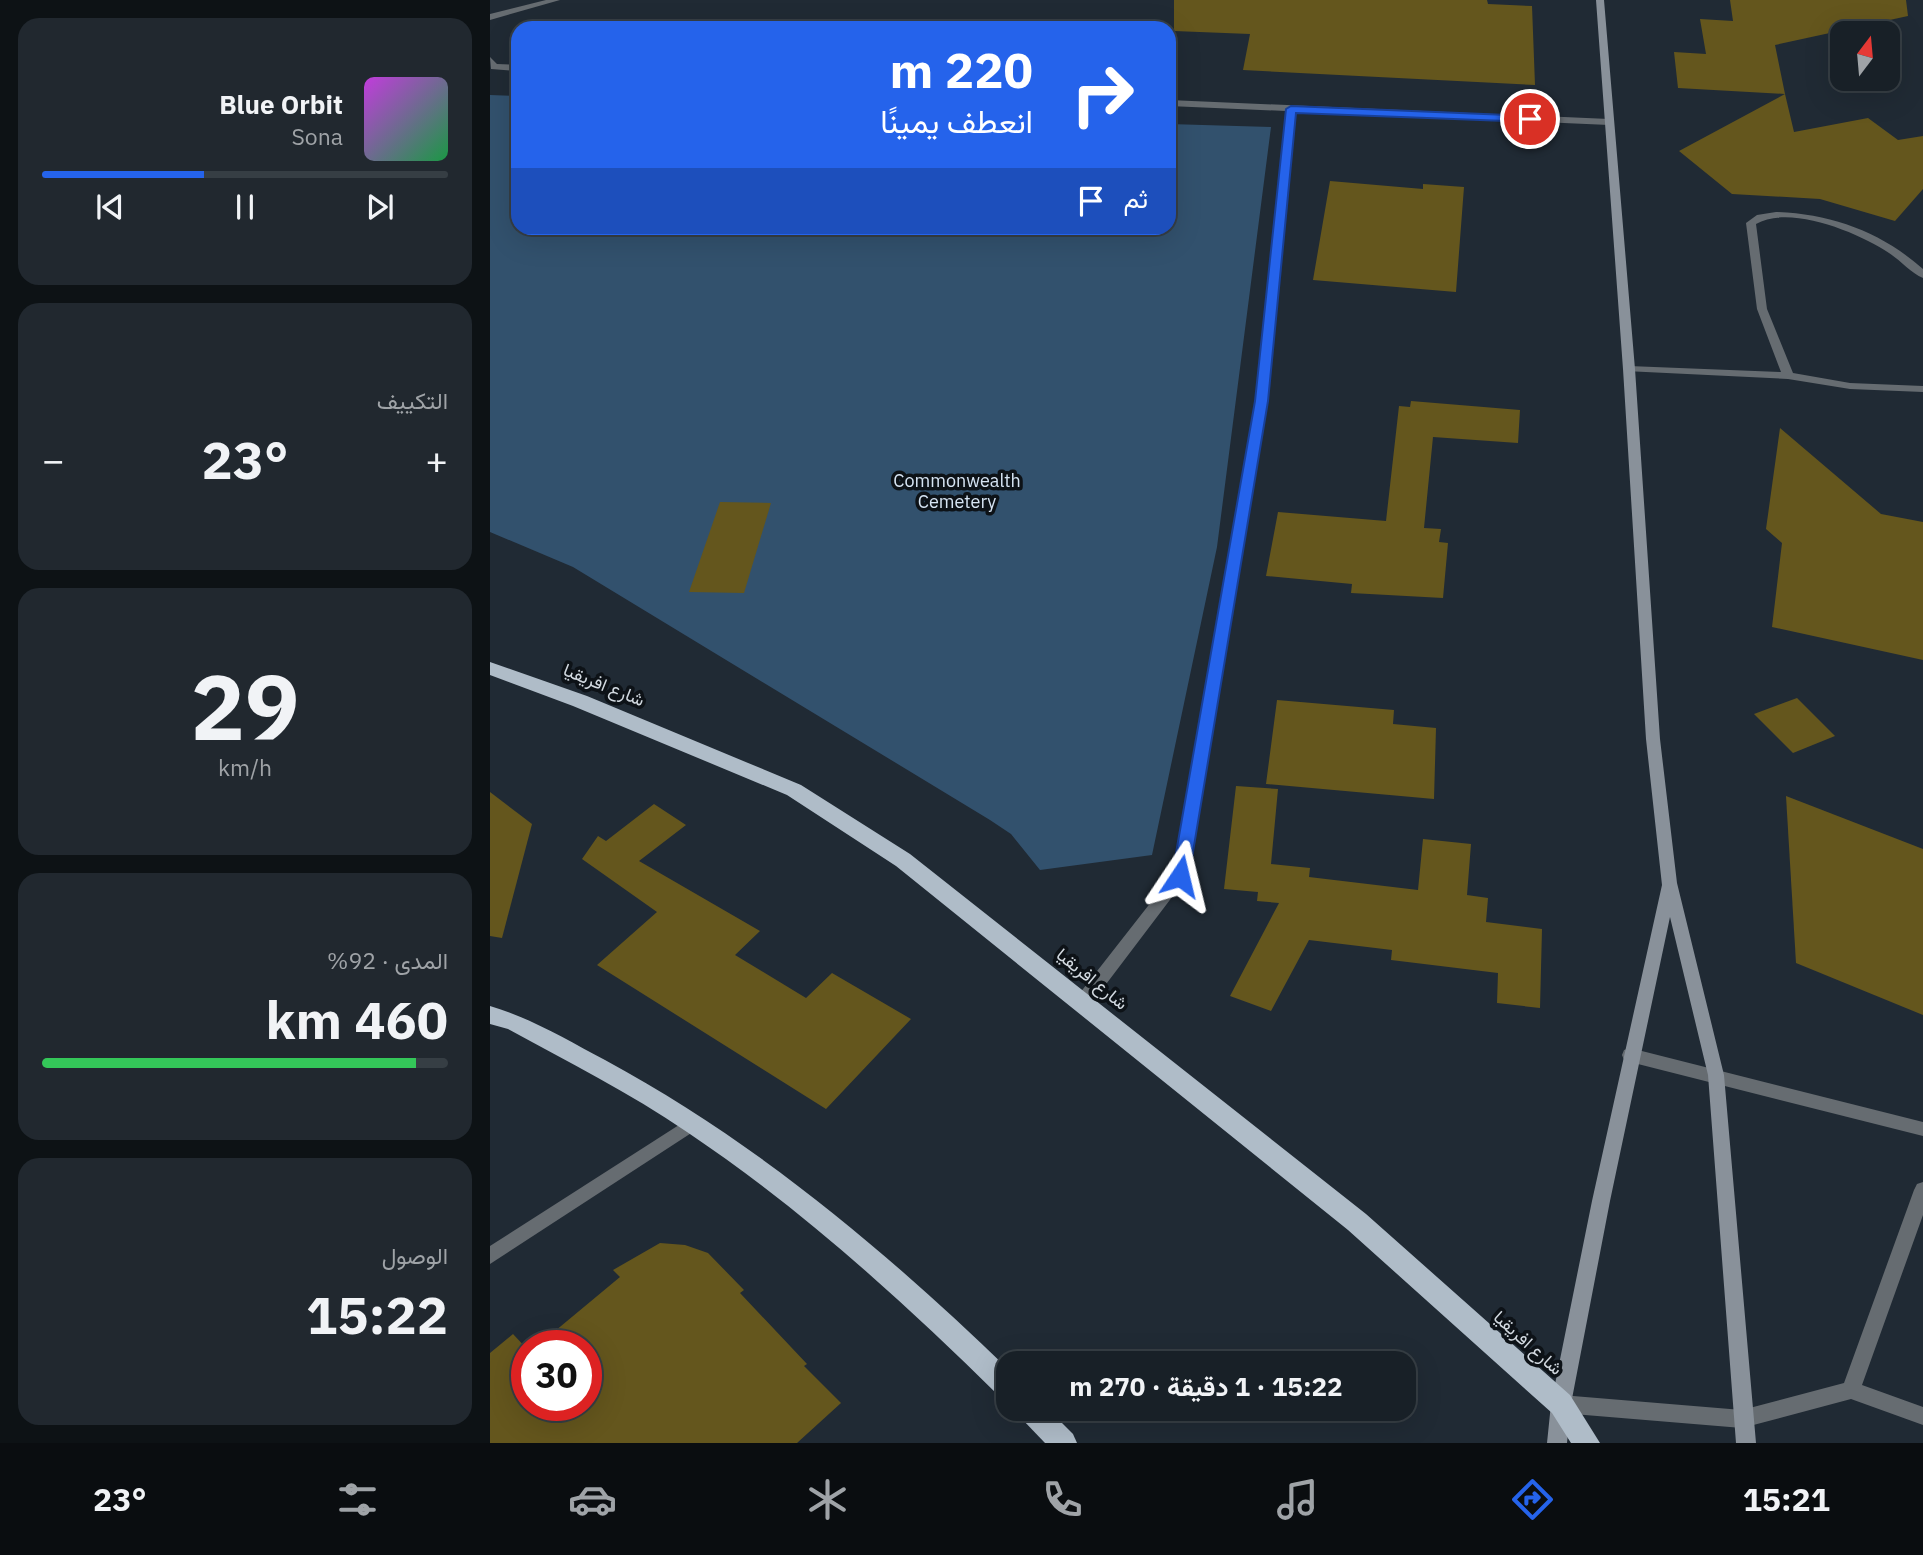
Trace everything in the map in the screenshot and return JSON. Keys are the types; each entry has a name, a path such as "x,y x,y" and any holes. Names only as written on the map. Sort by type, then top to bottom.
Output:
{"highway":[{"name":"شارع افريقيا","path":"490,668 580,701 794,790 903,860 1357,1222 1560,1404 1587,1443"},
{"path":"490,1015 514,1023 693,1123 803,1203 937,1315 996,1375"},
{"path":"1042,1421 1064,1443"}],"main road":[{"path":"1600,0 1629,369 1653,739 1669,883 1716,1075 1746,1443"},
{"path":"1557,1443 1560,1404 1630,1055 1669,883"}],"street":[{"path":"490,17 556,0"},
{"path":"490,60 494,67 511,68"},
{"path":"1176,103 1609,122"},
{"path":"1082,1003 1180,876 1261,401 1291,109"},
{"path":"1788,376 1762,309 1751,223 1763,215 1822,217 1882,242 1923,275"},
{"path":"1629,369 1788,376 1850,386 1923,389"},
{"path":"1630,1055 1923,1129"},
{"path":"490,1256 693,1123"},
{"path":"1851,1390 1923,1190"},
{"path":"1560,1404 1742,1419 1851,1390 1923,1416"}],"green space":[{"name":"Commonwealth Cemetery","path":"490,95 511,96 511,235 1176,235 1176,124 1271,127 1217,547 1152,855 1040,870 1011,834 990,820 573,567 490,532"}],"building":[{"path":"1174,0 1487,0 1488,4 1532,6 1535,85 1243,70 1250,34 1176,31"},
{"path":"1730,0 1906,0 1908,16 1885,21 1830,21 1830,33 1775,45 1785,94 1678,88 1674,52 1706,54 1700,19 1733,21"},
{"path":"1785,94 1794,132 1868,118 1898,140 1923,136 1923,189 1895,221 1820,199 1732,194 1679,151"},
{"path":"1330,181 1423,189 1423,184 1464,187 1456,292 1313,280"},
{"path":"1411,401 1520,410 1518,443 1433,437 1424,528 1441,529 1439,542 1448,543 1443,598 1351,593 1352,584 1266,576 1278,512 1386,521 1399,406 1410,407"},
{"path":"1780,428 1881,514 1923,522 1923,660 1772,627 1782,543 1766,529"},
{"path":"720,502 771,503 744,593 689,592"},
{"path":"1797,698 1835,736 1793,753 1754,714"},
{"path":"1277,700 1394,710 1393,724 1436,728 1434,799 1266,784"},
{"path":"1236,786 1278,789 1271,864 1310,868 1309,877 1418,890 1423,839 1471,844 1467,895 1488,898 1486,922 1542,929 1540,1008 1497,1003 1498,973 1391,960 1392,950 1309,940 1271,1011 1230,996 1279,903 1257,901 1258,892 1224,889"},
{"path":"490,792 532,824 502,938 490,936"},
{"path":"1786,796 1923,849 1923,1015 1796,963"},
{"path":"654,804 686,825 639,861 760,931 735,955 806,998 832,973 911,1019 826,1109 597,965 657,912 582,859 598,836 606,841"},
{"path":"660,1243 685,1245 708,1253 744,1290 740,1293 807,1364 804,1366 841,1403 797,1443 490,1443 490,1353 511,1336 511,1421 602,1421 602,1330 556,1330 620,1277 613,1270"}],"route":[{"path":"1180,876 1261,401 1291,109 1530,119"}]}
